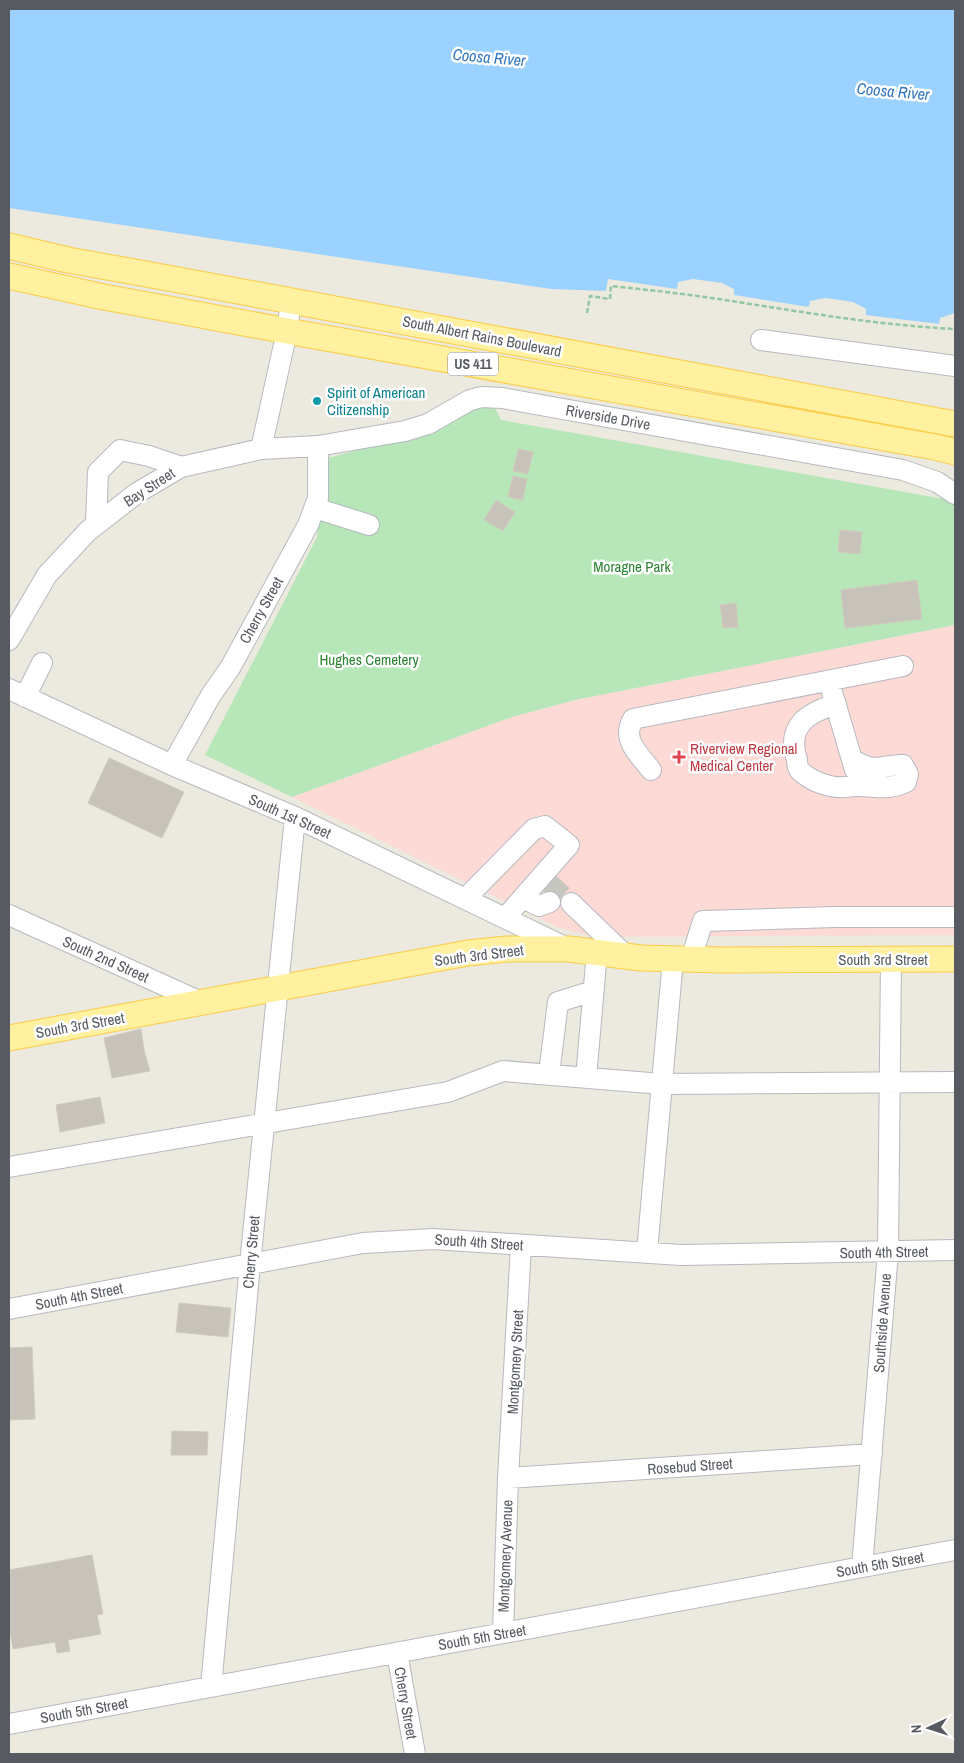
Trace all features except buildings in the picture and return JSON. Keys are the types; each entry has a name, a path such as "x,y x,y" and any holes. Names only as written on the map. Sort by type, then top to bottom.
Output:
{"main road":[{"name":"South Albert Rains Boulevard","path":"9,246 68,260 955,424"},
{"name":"South Albert Rains Boulevard","path":"9,276 99,296 287,331 955,452"},
{"name":"South 3rd Street","path":"9,1038 468,954 507,949 569,949 626,956 682,959 955,959"}],"street":[{"path":"261,449 287,331 291,301"},
{"path":"761,340 955,366"},
{"name":"Riverside Drive","path":"261,449 318,446 405,431 428,424 470,400 502,398 903,470 937,482 955,494"},
{"name":"Cherry Street","path":"172,765 211,695 230,668 308,525 318,498 318,446"},
{"name":"Bay Street","path":"9,640 48,574 96,524 137,493 181,467 261,449"},
{"path":"96,524 98,472 120,450 149,456 181,467"},
{"path":"315,508 369,525"},
{"path":"17,693 42,663"},
{"path":"652,770 632,746 629,726 633,719 903,666"},
{"path":"829,681 859,785"},
{"name":"South 1st Street","path":"17,693 172,765 295,817 569,949"},
{"path":"836,704 816,710 796,729 793,740 794,751 800,770 818,782 832,787 859,785 878,788 893,787 906,782 908,774 904,765 893,764 874,768 862,765 852,759"},
{"name":"Cherry Street","path":"211,1687 276,990 295,817"},
{"path":"465,899 534,830 545,826 568,845 546,887 539,906 523,898"},
{"path":"505,918 523,898 546,887"},
{"path":"570,903 626,956"},
{"name":"South 2nd Street","path":"9,915 203,1003"},
{"path":"647,1252 662,1084 682,959 703,921 955,916"},
{"path":"586,1078 597,952"},
{"name":"Southside Avenue","path":"862,1568 888,1252 891,959"},
{"path":"548,1074 558,1002 593,991"},
{"path":"9,1166 448,1092 503,1071 662,1084 955,1082"},
{"name":"South 4th Street","path":"9,1309 363,1242 433,1239 681,1255 955,1250"},
{"name":"Montgomery Street","path":"508,1478 521,1245"},
{"name":"Rosebud Street","path":"508,1478 872,1454"},
{"name":"Montgomery Avenue","path":"503,1634 508,1478"},
{"name":"South 5th Street","path":"9,1724 955,1550"},
{"name":"Cherry Street","path":"397,1653 415,1754"}],"path":[{"path":"586,313 590,296 610,299 612,286 724,300 873,323 955,329"}],"shaded area":[{"name":"Riverview Regional Medical Center","path":"955,625 955,935 597,937 559,928 292,797 512,717 575,700"}],"green space":[{"name":"Moragne Park","path":"487,405 495,408 501,420 955,501 955,625 575,700 512,717 292,797 205,755 317,537 324,459 423,433 456,413"}],"water":[{"name":"Coosa River","path":"9,9 955,9 955,334 608,291 551,289 9,208"}],"pier":[{"path":"608,279 677,289 678,282 693,279 722,283 734,289 734,295 809,307 810,301 826,298 853,302 866,309 866,315 939,324 940,318 955,313 955,337 908,333 611,292 606,291"}],"tunnel":[{"path":"548,882 571,903"}],"place":[{"name":"Spirit of American Citizenship","path":"317,401"},
{"name":"Riverview Regional Medical Center","path":"679,757"}],"park label":[{"name":"Hughes Cemetery","path":"369,659"}]}
